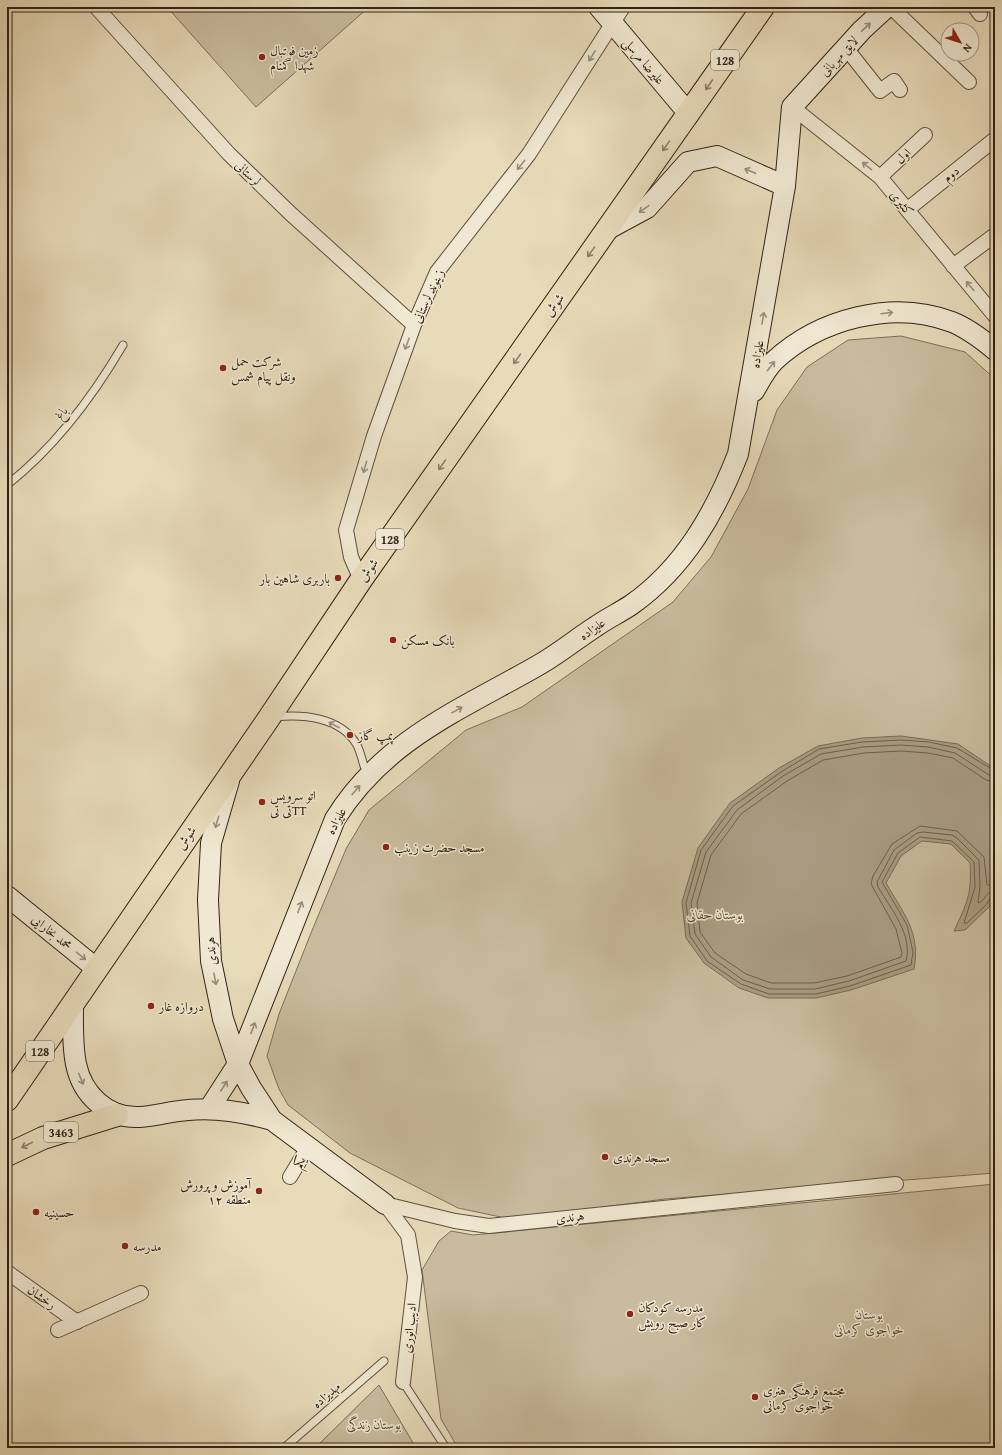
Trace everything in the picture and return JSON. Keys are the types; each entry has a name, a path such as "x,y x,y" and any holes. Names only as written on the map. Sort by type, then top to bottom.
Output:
{"main road":[{"name":"شوش","path":"7,1100 231,771 269,718 361,580 689,114 754,15"},
{"name":"3463","path":"7,1155 43,1138 117,1115"}],"street":[{"name":"لرستانی","path":"96,7 229,154 291,214 414,325"},
{"name":"علیرضا مرسلی","path":"599,7 618,15 689,114"},
{"name":"لایق مهربانی","path":"792,106 887,7"},
{"path":"891,7 969,82"},
{"name":"زینوند لرستانی","path":"361,580 351,557 346,530 374,436 414,325 438,272 529,154 618,15"},
{"path":"846,48 880,91 894,81 900,90"},
{"name":"کثیری","path":"792,106 880,177 995,316"},
{"name":"علیزاده","path":"209,1109 238,1064 335,819 364,780 407,741 430,725 550,658 608,618 630,605 675,565 699,533 725,489 738,454 749,398 786,186 792,106"},
{"name":"اول","path":"880,177 925,135"},
{"name":"دوم","path":"908,210 995,139"},
{"path":"608,229 647,208 688,162 716,156 786,186"},
{"path":"953,266 995,235"},
{"path":"749,398 773,362 790,348 834,324 857,317 903,311 927,315 953,322 995,350"},
{"name":"هرندی","path":"231,771 211,843 208,900 211,961 223,1019 238,1064 251,1088 272,1120 385,1204 456,1221 489,1226 896,1184"},
{"name":"محمد بخارایی","path":"7,896 97,969"},
{"name":"هرندی","path":"73,1003 76,1064 83,1083 90,1096 103,1108 117,1115 139,1117 188,1110 209,1109 242,1112 272,1120"},
{"name":"یکم","path":"290,1177 308,1147"},
{"name":"ادیب انوری","path":"385,1204 408,1236 415,1277 403,1382"},
{"name":"رخشان","path":"7,1272 77,1322"},
{"path":"58,1330 141,1293"}],"lane":[{"name":"باغ","path":"7,485 48,450 100,383 123,345"},
{"path":"269,718 290,716 319,719 336,725 357,744 364,766"},
{"name":"مهدیزاده","path":"284,1448 384,1361"},
{"name":"ادیب انوری","path":"403,1382 446,1448"}],"green space":[{"name":"زمین فوتبال شهدا گمنام","path":"167,7 369,7 256,107"},
{"name":"بوستان حقانی","path":"901,336 965,352 995,379 995,1173 665,1199 510,1219 458,1208 350,1153 288,1105 279,1089 267,1056 279,1014 311,933 346,849 369,810 466,730 522,707 673,602 711,557 748,489 777,410 807,367 848,340"},
{"name":"بوستان خواجوی کرمانی","path":"995,1184 995,1448 458,1448 441,1419 422,1270 439,1241 451,1231 473,1235"},
{"name":"بوستان زندگی","path":"379,1385 416,1448 315,1448"}],"water":[{"path":"901,736 958,744 995,769 995,897 989,907 965,930 954,931 968,898 970,863 951,844 922,841 901,856 886,883 909,923 913,933 916,956 914,969 851,990 816,998 768,998 739,988 704,963 686,938 682,902 698,848 730,803 779,768 818,746 862,738"}],"place":[{"name":"زمین فوتبال شهدا گمنام","path":"262,57"},
{"name":"شرکت حمل ونقل پیام شمس","path":"223,368"},
{"name":"باربری شاهین بار","path":"338,578"},
{"name":"بانک مسکن","path":"393,640"},
{"name":"پمپ گاز","path":"350,735"},
{"name":"اتو سرویس تی تیTT","path":"262,802"},
{"name":"مسجد حضرت زینب","path":"386,847"},
{"name":"دروازه غار","path":"151,1006"},
{"name":"مسجد هرندی","path":"605,1157"},
{"name":"آموزش و پرورش منطقه ۱۲","path":"259,1191"},
{"name":"حسینیه","path":"36,1212"},
{"name":"مدرسه","path":"125,1246"},
{"name":"مدرسه کودکان کار صبح رویش","path":"630,1314"},
{"name":"مجتمع فرهنگی هنری خواجوی كرمانی","path":"755,1397"}]}
